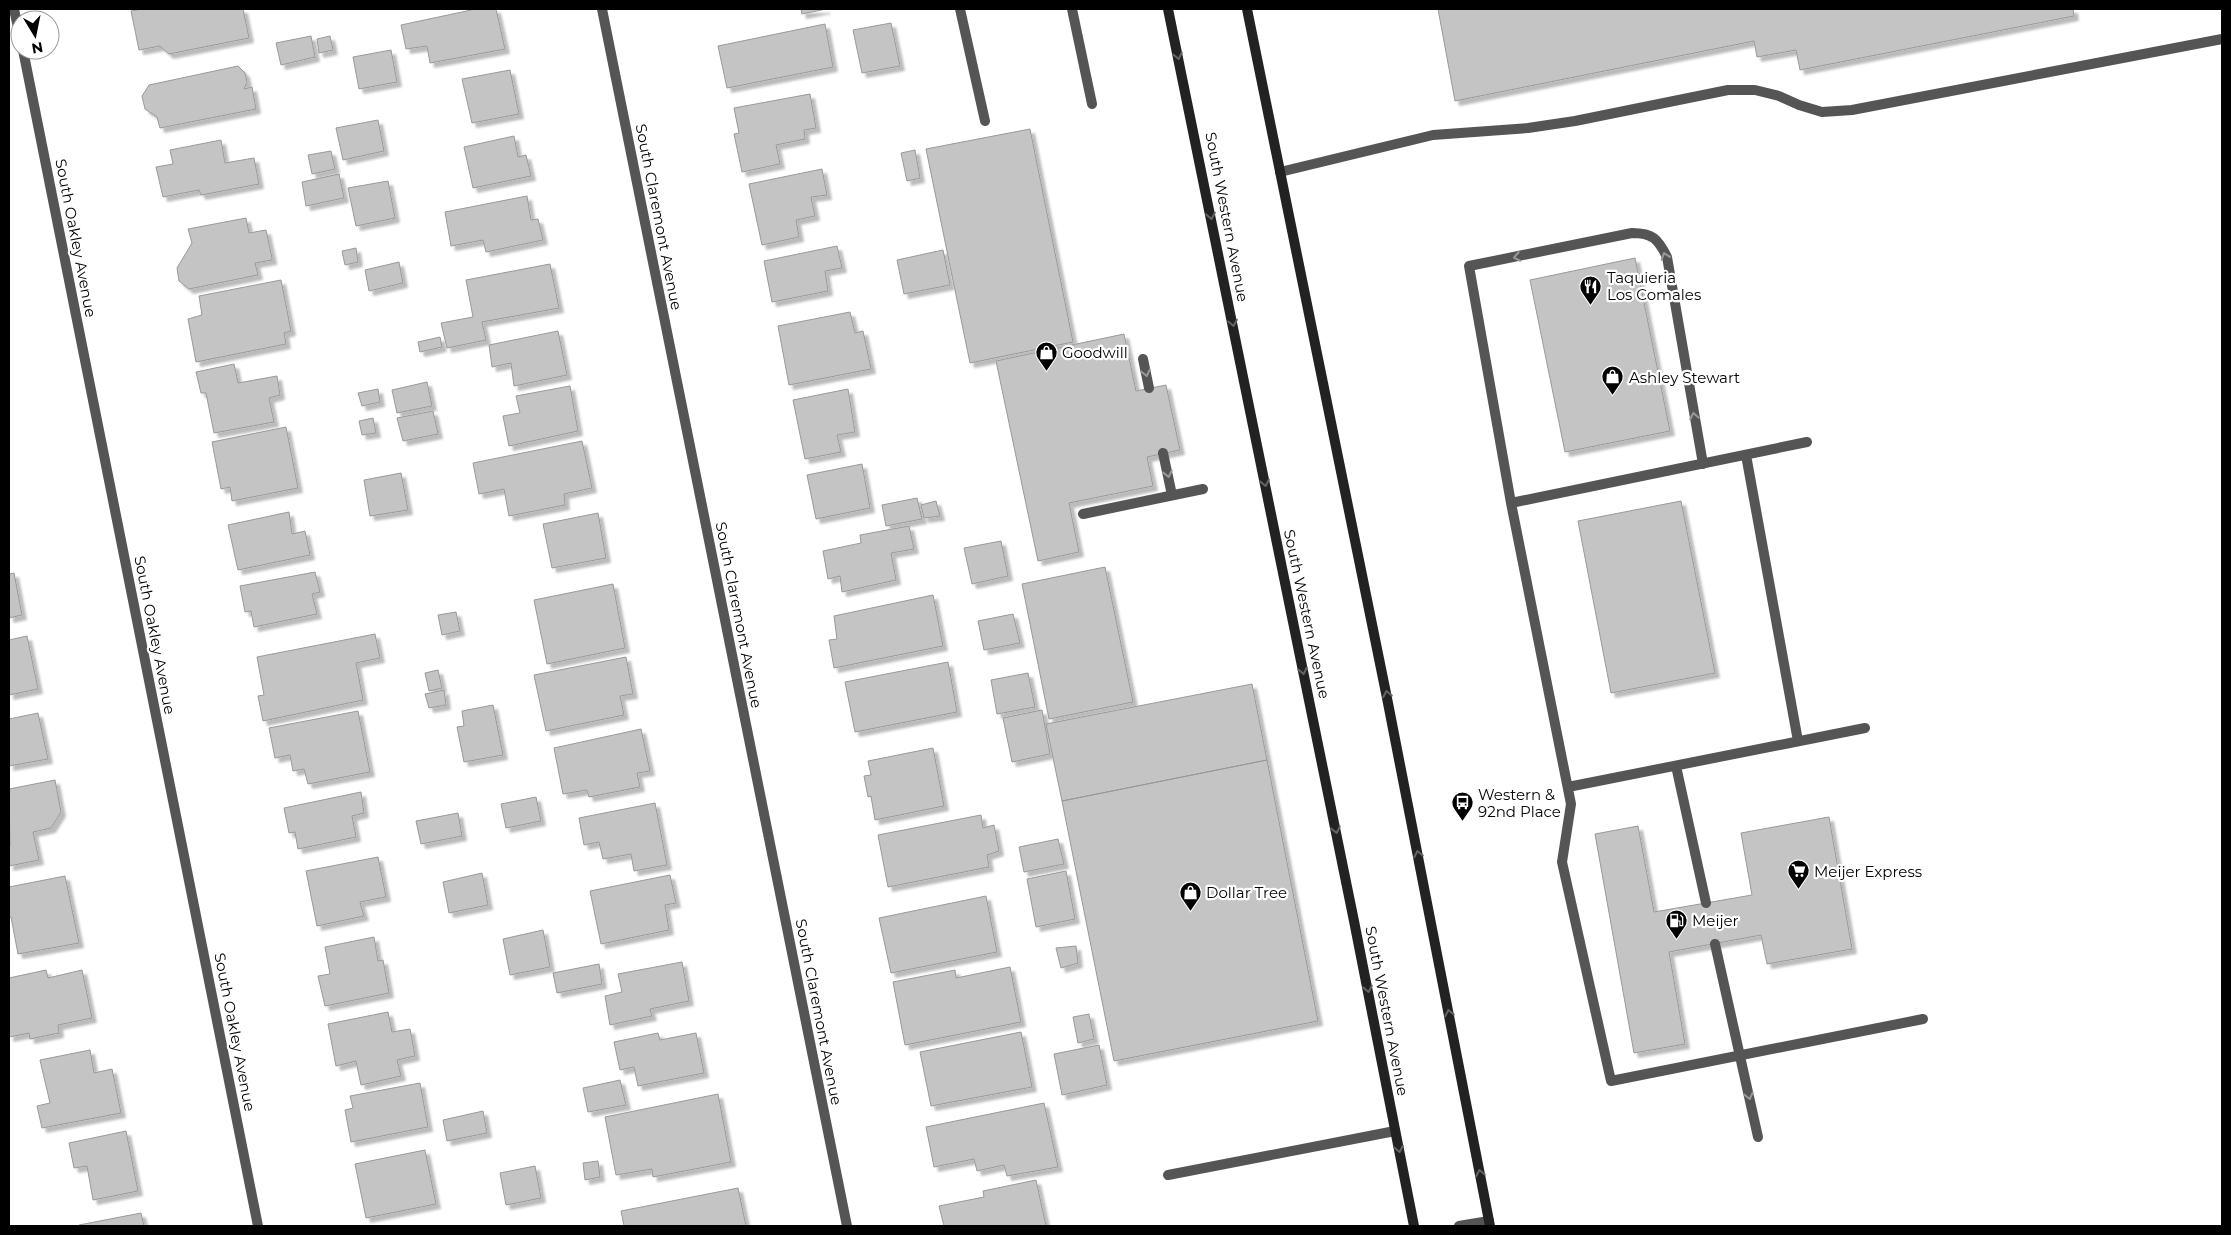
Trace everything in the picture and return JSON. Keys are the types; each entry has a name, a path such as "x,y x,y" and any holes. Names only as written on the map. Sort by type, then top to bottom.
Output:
{"main road":[{"name":"South Western Avenue","path":"1168,9 1352,911 1414,1226"},
{"path":"1247,9 1385,688 1490,1224"}],"street":[{"name":"South Claremont Avenue","path":"602,9 847,1226"},
{"path":"960,9 985,121"},
{"path":"1072,9 1092,104"},
{"path":"1280,172 1433,135 1528,128 1565,123 1728,90 1755,90 1779,96 1822,112 1852,110 2222,39"},
{"name":"South Oakley Avenue","path":"25,60 258,1226"},
{"path":"1703,464 1667,257 1660,242 1647,234 1632,234 1468,266 1511,503 1571,804 1562,862 1611,1081 1923,1019"},
{"path":"1143,359 1149,388"},
{"path":"1511,503 1807,442"},
{"path":"1163,453 1172,495"},
{"path":"1746,455 1798,742"},
{"path":"1083,514 1203,489"},
{"path":"1568,787 1865,728"},
{"path":"1676,766 1706,903"},
{"path":"1715,944 1758,1137"},
{"path":"1168,1175 1396,1131"},
{"path":"1459,1226 1490,1224"}],"building":[{"path":"142,9 243,9 249,38 169,54 160,46 139,50 131,11"},
{"path":"476,9 496,9 505,49 430,63 427,46 406,49 401,25"},
{"path":"801,9 826,9 802,14"},
{"path":"1438,9 2073,9 2074,16 1800,70 1796,50 1757,57 1754,41 1455,101"},
{"path":"891,23 900,66 862,73 853,30"},
{"path":"825,24 833,67 727,88 718,46"},
{"path":"311,36 315,57 281,65 276,43"},
{"path":"330,36 333,50 319,53 317,39"},
{"path":"391,50 397,82 359,89 353,57"},
{"path":"238,66 245,73 247,82 244,89 252,87 256,109 160,128 157,117 145,109 142,96 149,85"},
{"path":"510,70 519,114 472,123 462,79"},
{"path":"810,94 816,128 804,130 805,139 776,145 780,164 742,172 734,134 739,133 734,108"},
{"path":"378,120 384,151 343,160 336,128"},
{"path":"1030,129 1073,342 970,363 926,149"},
{"path":"514,136 518,157 526,155 531,176 473,188 464,147"},
{"path":"221,140 225,163 254,158 259,184 201,195 199,190 163,197 156,167 173,164 170,150"},
{"path":"915,150 920,178 907,181 901,153"},
{"path":"331,151 335,169 312,174 308,155"},
{"path":"822,169 827,195 811,197 815,216 796,220 799,237 762,245 749,184"},
{"path":"339,174 344,198 306,206 302,182"},
{"path":"388,181 395,218 356,226 348,188"},
{"path":"527,196 531,220 538,219 543,240 486,252 483,240 451,246 445,212"},
{"path":"246,218 249,233 266,230 272,258 272,260 255,263 258,275 189,289 179,281 177,268 192,243 188,229"},
{"path":"837,246 842,268 825,271 828,291 772,302 764,261"},
{"path":"356,248 358,262 345,265 342,251"},
{"path":"943,250 950,285 904,294 897,260"},
{"path":"1635,258 1670,431 1565,452 1530,280"},
{"path":"399,262 403,283 369,291 365,270"},
{"path":"550,264 559,308 482,322 486,340 447,348 441,323 473,317 466,280"},
{"path":"281,280 291,331 284,333 286,344 196,362 188,319 202,315 199,296"},
{"path":"850,312 855,333 863,331 871,369 789,385 778,326"},
{"path":"558,331 567,375 514,386 511,363 492,367 489,345"},
{"path":"1124,334 1136,391 1166,385 1180,450 1147,457 1153,486 1069,503 1079,552 1038,561 996,361"},
{"path":"440,337 442,347 420,352 418,342"},
{"path":"234,364 238,383 277,376 280,395 269,398 274,422 214,433 206,393 201,393 196,372"},
{"path":"427,382 432,406 397,413 392,390"},
{"path":"570,386 578,431 509,446 503,416 520,413 516,396"},
{"path":"378,389 380,402 362,406 358,393"},
{"path":"848,389 855,432 837,435 841,452 805,459 793,400"},
{"path":"433,411 438,434 403,441 397,418"},
{"path":"373,418 376,433 362,435 359,421"},
{"path":"286,427 298,488 232,501 230,487 221,489 212,442"},
{"path":"582,441 592,488 564,494 565,505 509,516 504,489 479,494 473,463"},
{"path":"862,464 870,508 816,519 807,475"},
{"path":"401,473 408,510 370,516 364,480"},
{"path":"917,498 922,519 886,526 882,505"},
{"path":"936,501 940,516 924,518 921,505"},
{"path":"1681,501 1715,673 1611,693 1578,521"},
{"path":"289,512 292,534 305,531 310,555 238,570 228,525"},
{"path":"598,513 606,558 552,568 543,524"},
{"path":"909,526 914,549 891,553 896,580 842,592 840,576 828,579 823,551 861,543 860,535"},
{"path":"1001,541 1008,576 972,584 964,548"},
{"path":"1105,567 1133,702 1049,719 1022,584"},
{"path":"315,572 320,592 312,594 317,614 254,627 251,611 245,612 240,586"},
{"path":"14,573 22,615 9,618 9,574"},
{"path":"613,584 625,648 547,664 534,600"},
{"path":"933,595 943,646 834,668 829,640 837,639 834,616"},
{"path":"456,612 460,631 442,635 438,615"},
{"path":"1013,614 1020,643 984,650 978,621"},
{"path":"375,634 380,658 356,663 363,700 263,721 258,696 264,695 257,657"},
{"path":"27,636 38,689 9,695 9,640"},
{"path":"626,657 633,694 620,696 624,715 546,731 534,675"},
{"path":"948,662 957,712 855,732 845,682"},
{"path":"438,670 442,688 429,691 425,673"},
{"path":"1028,673 1035,707 997,714 991,680"},
{"path":"1252,684 1267,760 1062,801 1046,724"},
{"path":"444,690 446,705 429,708 425,694"},
{"path":"493,705 503,755 464,762 457,727 464,726 462,711"},
{"path":"1042,710 1050,754 1012,762 1003,718"},
{"path":"358,711 370,772 308,784 304,769 293,771 290,755 275,758 269,728"},
{"path":"38,713 48,759 9,766 9,719"},
{"path":"641,729 650,771 637,773 640,787 589,797 587,790 563,794 554,748"},
{"path":"933,748 944,806 875,820 871,796 868,797 864,776 871,775 868,761"},
{"name":"Dollar Tree","path":"1267,760 1318,1021 1114,1061 1062,801"},
{"path":"55,780 61,812 51,828 33,832 39,860 9,866 9,789"},
{"path":"361,792 364,813 352,816 356,837 298,849 295,832 289,833 284,808"},
{"path":"536,797 541,821 506,828 501,804"},
{"path":"655,803 667,865 634,871 631,854 603,859 599,842 584,845 579,818"},
{"path":"458,813 462,836 421,844 416,821"},
{"path":"981,815 983,828 994,825 999,851 987,855 989,867 888,887 878,835"},
{"name":"Meijer","path":"1829,817 1852,949 1767,964 1761,935 1669,952 1685,1044 1634,1053 1595,834 1638,826 1654,912 1752,895 1741,833"},
{"path":"1058,839 1064,864 1024,872 1019,847"},
{"path":"378,857 386,897 360,902 364,916 317,926 306,871"},
{"path":"1066,871 1075,919 1036,927 1027,879"},
{"path":"482,873 488,905 449,913 443,882"},
{"path":"670,875 676,903 665,905 669,930 601,944 590,891"},
{"path":"65,876 79,943 18,954 11,917 9,918 9,887"},
{"path":"986,896 997,952 891,973 879,918"},
{"path":"543,930 550,967 510,975 503,939"},
{"path":"374,937 378,961 383,960 389,993 325,1006 318,976 330,974 325,947"},
{"path":"1076,946 1078,963 1061,968 1056,948"},
{"path":"682,962 689,1001 650,1009 652,1016 610,1025 605,996 622,992 618,974"},
{"path":"599,964 602,984 557,993 553,973"},
{"path":"1010,967 1021,1022 905,1045 893,982 955,970 956,978"},
{"path":"46,970 48,978 82,970 92,1018 58,1025 59,1033 30,1039 29,1033 9,1037 9,978"},
{"path":"388,1012 392,1032 410,1029 415,1056 397,1060 401,1076 361,1085 356,1061 336,1066 328,1024"},
{"path":"1089,1014 1094,1039 1078,1043 1073,1017"},
{"path":"1021,1032 1032,1087 931,1106 920,1052"},
{"path":"658,1033 660,1040 696,1033 704,1073 638,1086 634,1067 620,1070 614,1042"},
{"path":"1099,1045 1107,1085 1062,1095 1054,1054"},
{"path":"90,1050 94,1073 112,1069 121,1113 42,1128 37,1106 50,1103 40,1060"},
{"path":"620,1080 626,1105 588,1112 583,1088"},
{"path":"420,1083 428,1127 351,1142 345,1110 353,1108 350,1096"},
{"path":"718,1094 731,1162 653,1177 652,1169 616,1175 605,1117"},
{"path":"1044,1103 1058,1167 1007,1176 1004,1165 977,1171 974,1159 934,1167 926,1127"},
{"path":"483,1111 487,1133 447,1141 443,1120"},
{"path":"126,1131 138,1191 93,1200 87,1166 74,1168 69,1143"},
{"path":"425,1150 436,1204 366,1218 355,1164"},
{"path":"598,1161 600,1177 585,1180 583,1163"},
{"path":"535,1166 541,1198 506,1205 500,1173"},
{"path":"1036,1180 1046,1226 944,1226 939,1206 984,1197 983,1191"},
{"path":"738,1188 746,1226 624,1226 621,1211"},
{"path":"141,1213 144,1226 79,1226 79,1225"}],"place":[{"name":"Taquieria Los Comales","path":"1591,305"},
{"name":"Goodwill","path":"1046,371"},
{"name":"Ashley Stewart","path":"1613,396"},
{"name":"Western & 92nd Place","path":"1462,822"},
{"name":"Meijer Express","path":"1798,890"},
{"name":"Dollar Tree","path":"1190,911"},
{"name":"Meijer","path":"1676,939"}]}
